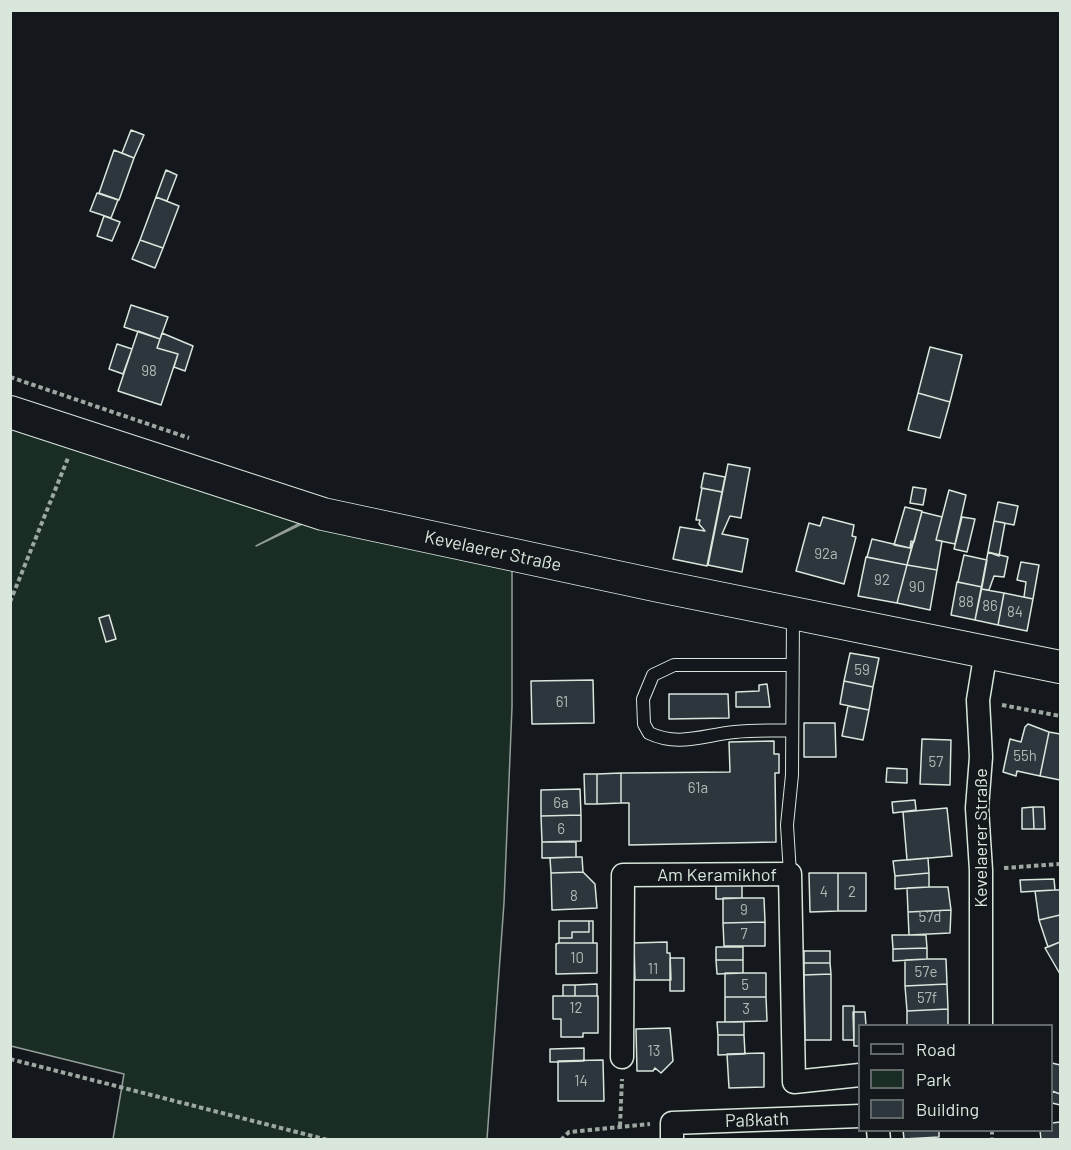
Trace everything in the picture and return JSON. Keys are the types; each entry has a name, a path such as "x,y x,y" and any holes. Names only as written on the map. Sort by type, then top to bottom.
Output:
{"main road":[{"name":"Kevelaerer Straße","path":"10,412 322,514 1060,667"}],"street":[{"name":"Kevelaerer Straße","path":"981,1024 981,870 977,808 981,757 978,700 986,651"},
{"name":"Am Keramikhof","path":"622,1057 623,875 790,874 794,1082 858,1075"},
{"name":"Paßkath","path":"672,1140 672,1123 858,1116"}],"lane":[{"path":"790,874 787,825 792,775 790,730 793,612"},
{"path":"790,730 736,731 682,741 662,740 649,733 642,711 646,685 653,675 674,665 791,665"}],"path":[{"path":"10,377 197,441"},
{"path":"10,602 77,435"},
{"path":"978,700 1060,716"},
{"path":"981,870 1060,864"},
{"path":"561,1140 569,1132 620,1126 622,1057"},
{"path":"10,1059 328,1140"}],"green space":[{"path":"10,416 323,511 256,546 323,514 512,553 512,707 504,903 487,1139 113,1139 124,1074 11,1046"}],"building":[{"path":"131,130 144,135 134,158 122,153"},
{"path":"114,150 134,158 119,200 99,193"},
{"path":"166,170 177,175 167,201 156,197"},
{"path":"97,193 118,200 111,218 90,211"},
{"path":"156,197 179,206 163,248 140,240"},
{"path":"104,216 120,222 112,241 97,236"},
{"path":"140,240 163,248 155,268 132,259"},
{"path":"131,305 168,317 160,339 124,327"},
{"path":"138,331 160,339 157,348 178,354 161,405 118,391"},
{"path":"162,333 193,346 185,371 174,367 178,354 157,348"},
{"path":"117,344 132,349 123,374 109,369"},
{"path":"930,347 962,355 950,402 918,393"},
{"path":"918,393 950,402 940,438 908,430"},
{"path":"728,464 750,468 741,518 730,516 722,534 748,539 742,572 708,565"},
{"path":"704,473 725,477 722,492 701,488"},
{"path":"913,487 926,489 923,505 910,503"},
{"path":"702,488 722,492 707,566 673,559 680,527 705,531 699,524 700,520 696,520"},
{"path":"949,490 966,495 955,544 936,540"},
{"path":"998,502 1018,506 1014,525 994,521"},
{"path":"905,507 922,511 914,542 911,541 910,548 894,545"},
{"path":"922,512 942,517 936,540 942,541 937,570 907,565"},
{"path":"823,517 854,525 852,536 856,537 844,584 796,571 809,523 820,526"},
{"path":"962,517 975,519 967,552 954,549"},
{"path":"994,521 1005,523 999,556 988,552"},
{"path":"872,539 910,548 913,542 907,565 867,557"},
{"path":"988,552 1008,557 1004,577 994,576 989,590 981,589"},
{"path":"964,555 987,560 982,587 958,582"},
{"path":"866,557 907,565 897,603 858,596"},
{"path":"1021,562 1039,565 1033,599 1024,597 1026,582 1017,580"},
{"path":"907,565 937,570 930,610 897,603"},
{"path":"957,582 982,587 975,620 951,615"},
{"path":"981,589 1004,593 998,625 975,620"},
{"path":"1004,593 1033,599 1027,631 998,625"},
{"path":"109,615 116,639 106,642 99,618"},
{"path":"850,653 879,658 873,687 844,681"},
{"path":"593,680 594,723 532,724 531,681"},
{"path":"844,681 873,687 869,710 840,704"},
{"path":"767,684 770,707 736,707 736,692 759,691 759,685"},
{"path":"669,694 728,694 729,718 669,719"},
{"path":"848,706 869,710 863,740 842,736"},
{"path":"804,723 835,723 836,757 804,757"},
{"path":"1028,724 1049,732 1040,776 1017,771 1016,776 1003,772 1010,739 1021,742"},
{"path":"1049,732 1060,734 1060,780 1040,776"},
{"path":"922,739 951,740 950,785 920,784"},
{"path":"774,741 774,754 779,754 779,773 775,773 776,842 629,845 629,803 621,803 621,773 730,772 729,742"},
{"path":"887,768 907,769 907,783 886,782"},
{"path":"621,773 621,803 597,804 597,774"},
{"path":"584,774 597,774 597,804 585,804"},
{"path":"580,789 581,815 541,816 541,790"},
{"path":"915,800 916,810 893,813 892,802"},
{"path":"1033,807 1044,807 1045,829 1034,829"},
{"path":"1033,807 1034,829 1022,829 1022,808"},
{"path":"947,808 952,856 907,860 903,812"},
{"path":"581,815 581,841 542,842 541,816"},
{"path":"542,842 576,842 576,857 542,858"},
{"path":"582,857 583,872 551,873 550,858"},
{"path":"928,858 929,873 895,876 893,861"},
{"path":"583,872 595,884 597,908 552,910 551,873"},
{"path":"809,873 838,873 838,911 810,912"},
{"path":"838,873 866,873 866,911 838,911"},
{"path":"929,873 929,887 895,889 895,876"},
{"path":"1054,879 1055,890 1021,892 1020,880"},
{"path":"716,885 742,885 742,898 716,899"},
{"path":"948,887 951,910 908,912 907,888"},
{"path":"1060,890 1060,915 1039,920 1035,891"},
{"path":"723,898 764,898 765,922 723,923"},
{"path":"951,910 950,933 909,935 908,912"},
{"path":"1060,915 1060,942 1048,947 1039,920"},
{"path":"559,921 589,921 589,932 572,932 572,938 559,938"},
{"path":"589,921 593,921 593,943 559,943 559,938 572,938 572,932 589,932"},
{"path":"765,922 765,946 724,946 723,923"},
{"path":"892,935 926,935 927,948 893,949"},
{"path":"667,942 667,953 670,953 671,980 635,980 634,943"},
{"path":"1060,942 1060,974 1045,948"},
{"path":"597,943 597,973 556,974 556,944"},
{"path":"716,947 743,947 743,960 716,960"},
{"path":"927,948 927,959 893,961 893,949"},
{"path":"804,951 830,951 830,963 804,963"},
{"path":"670,958 684,958 684,991 670,991"},
{"path":"946,959 947,984 905,986 905,960"},
{"path":"716,960 743,960 743,973 717,974"},
{"path":"804,963 830,963 831,974 804,975"},
{"path":"725,973 766,973 766,997 725,997"},
{"path":"831,974 831,1040 805,1040 804,975"},
{"path":"597,984 597,996 575,996 575,985"},
{"path":"947,984 948,1009 907,1011 905,986"},
{"path":"563,985 575,985 575,996 563,996"},
{"path":"553,996 598,996 598,1033 583,1033 583,1037 561,1037 561,1019 553,1019"},
{"path":"725,997 766,997 767,1021 725,1022"},
{"path":"843,1006 854,1006 854,1040 843,1040"},
{"path":"948,1009 948,1024 907,1024 907,1011"},
{"path":"853,1012 865,1012 866,1024 858,1024 858,1046 854,1046"},
{"path":"717,1022 744,1022 744,1035 718,1035"},
{"path":"670,1028 673,1061 661,1073 655,1068 653,1071 637,1071 636,1029"},
{"path":"718,1035 744,1035 745,1054 718,1055"},
{"path":"584,1048 584,1061 550,1062 550,1049"},
{"path":"764,1053 764,1087 729,1088 727,1054"},
{"path":"603,1060 604,1101 558,1101 558,1061"},
{"path":"1053,1063 1060,1065 1060,1094 1053,1091"},
{"path":"1053,1091 1060,1094 1060,1105 1053,1103"},
{"path":"1060,1122 1060,1140 1041,1140 1040,1132 1053,1132 1053,1123"},
{"path":"903,1132 939,1132 939,1137 904,1139"}]}
